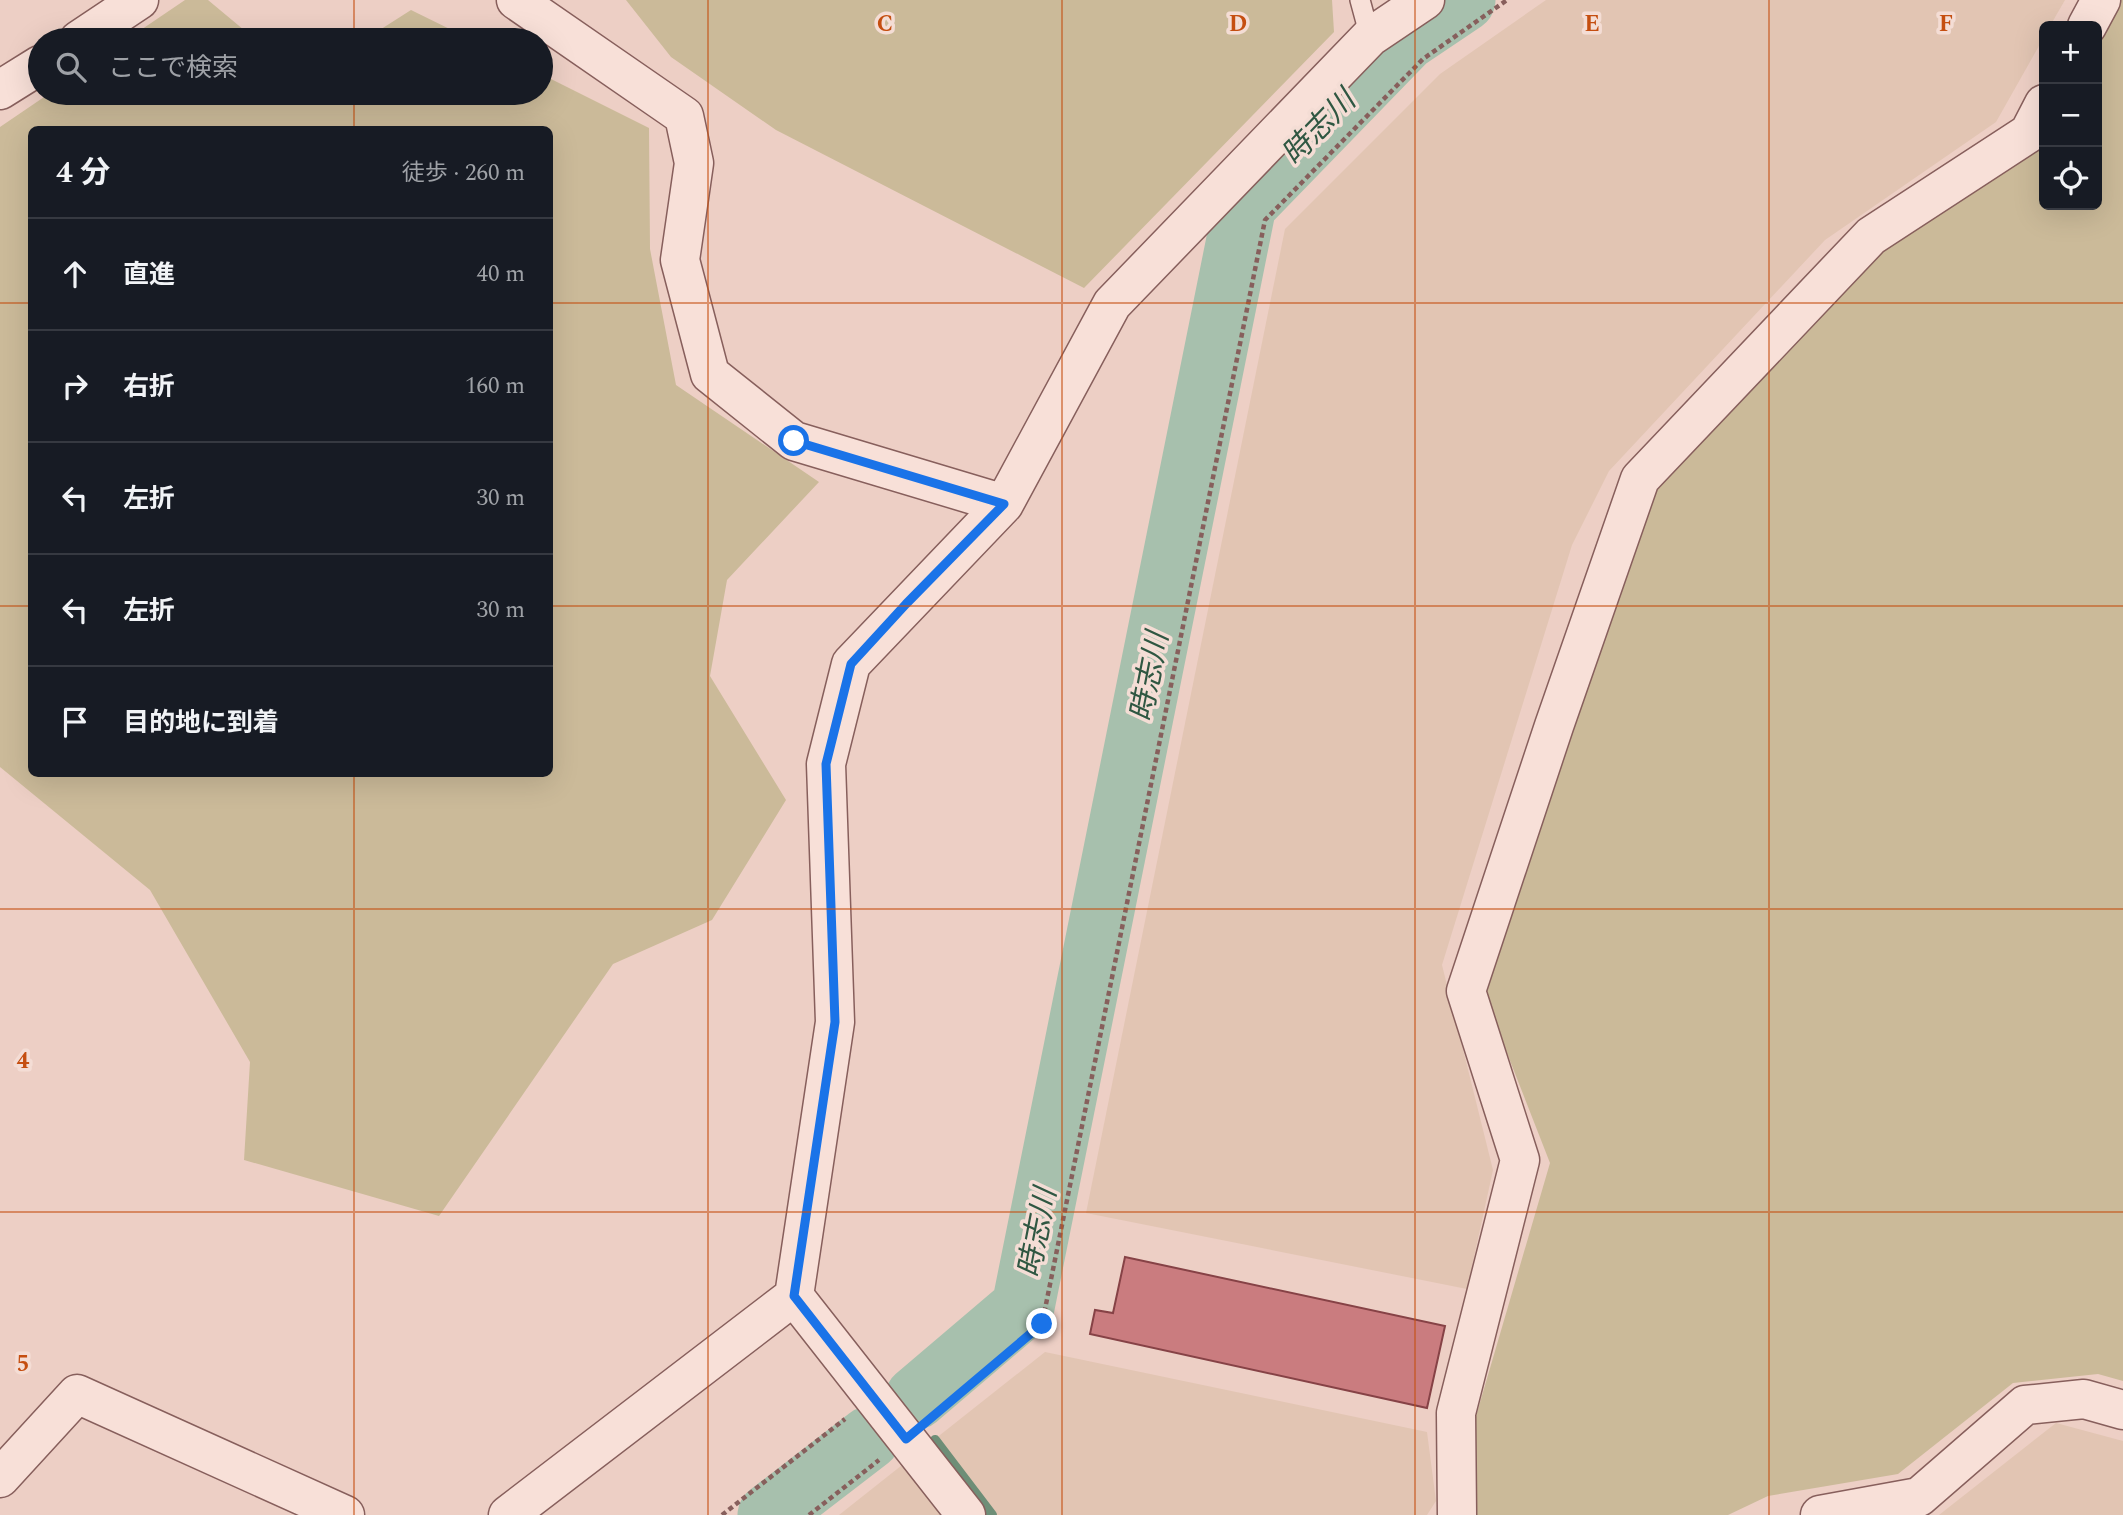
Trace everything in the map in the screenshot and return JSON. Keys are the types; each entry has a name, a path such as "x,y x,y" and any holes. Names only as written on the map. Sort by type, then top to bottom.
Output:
{"street":[{"path":"97,28 139,0"},
{"path":"516,0 684,116 694,163 680,260 710,374 794,441 1004,504"},
{"path":"508,1515 794,1296 835,1022 826,764 851,664 1004,504 1112,304 1370,37 1425,0"},
{"path":"2090,21 2101,0"},
{"path":"0,90 28,72"},
{"path":"1457,1515 1456,1413 1520,1160 1466,991 1640,479 1871,236 2029,133 2039,114"},
{"path":"794,1296 967,1515"},
{"path":"0,1478 77,1394 345,1515"},
{"path":"1821,1515 1919,1497 2025,1405 2084,1399 2123,1410"}],"lane":[{"path":"1360,0 1370,37"}],"path":[{"path":"809,1515 906,1439 1042,1324 1265,220 1423,59 1507,0"},
{"path":"722,1515 873,1397"}],"shaded area":[{"path":"185,0 208,0 242,28 144,28"},
{"path":"626,0 1332,0 1334,32 1084,288 776,130 671,57"},
{"path":"1546,0 2065,0 2053,21 2039,21 2039,46 1996,122 1825,240 1609,471 1572,545 1442,965 1493,1170 1467,1289 1086,1213 1285,229 1440,74"},
{"path":"2123,0 2123,1381 2098,1374 2013,1383 1898,1474 1768,1496 1728,1515 1476,1515 1474,1423 1550,1163 1482,989 1648,497 1843,254 2039,146 2039,210 2102,210 2102,36"},
{"path":"411,10 448,28 383,28"},
{"path":"553,80 649,128 650,249 676,385 819,482 727,580 710,676 786,800 712,920 613,964 439,1216 244,1160 250,1062 150,890 0,767 0,127 32,105 553,105"},
{"path":"1045,1352 1427,1432 1436,1501 1427,1515 839,1515"},
{"path":"2056,1423 2123,1441 2123,1515 1939,1515"}],"building":[{"path":"1125,1257 1445,1326 1427,1408 1090,1334 1095,1310 1113,1313"}],"waterway":[{"name":"時志川","path":"916,1398 1023,1307 1245,205 1406,39 1464,0"},
{"name":"時志川","path":"769,1515 869,1438"},
{"path":"935,1440 992,1515"}],"route":[{"path":"794,441 1004,504 851,664 826,764 835,1022 794,1296 906,1439 1042,1324"}]}
